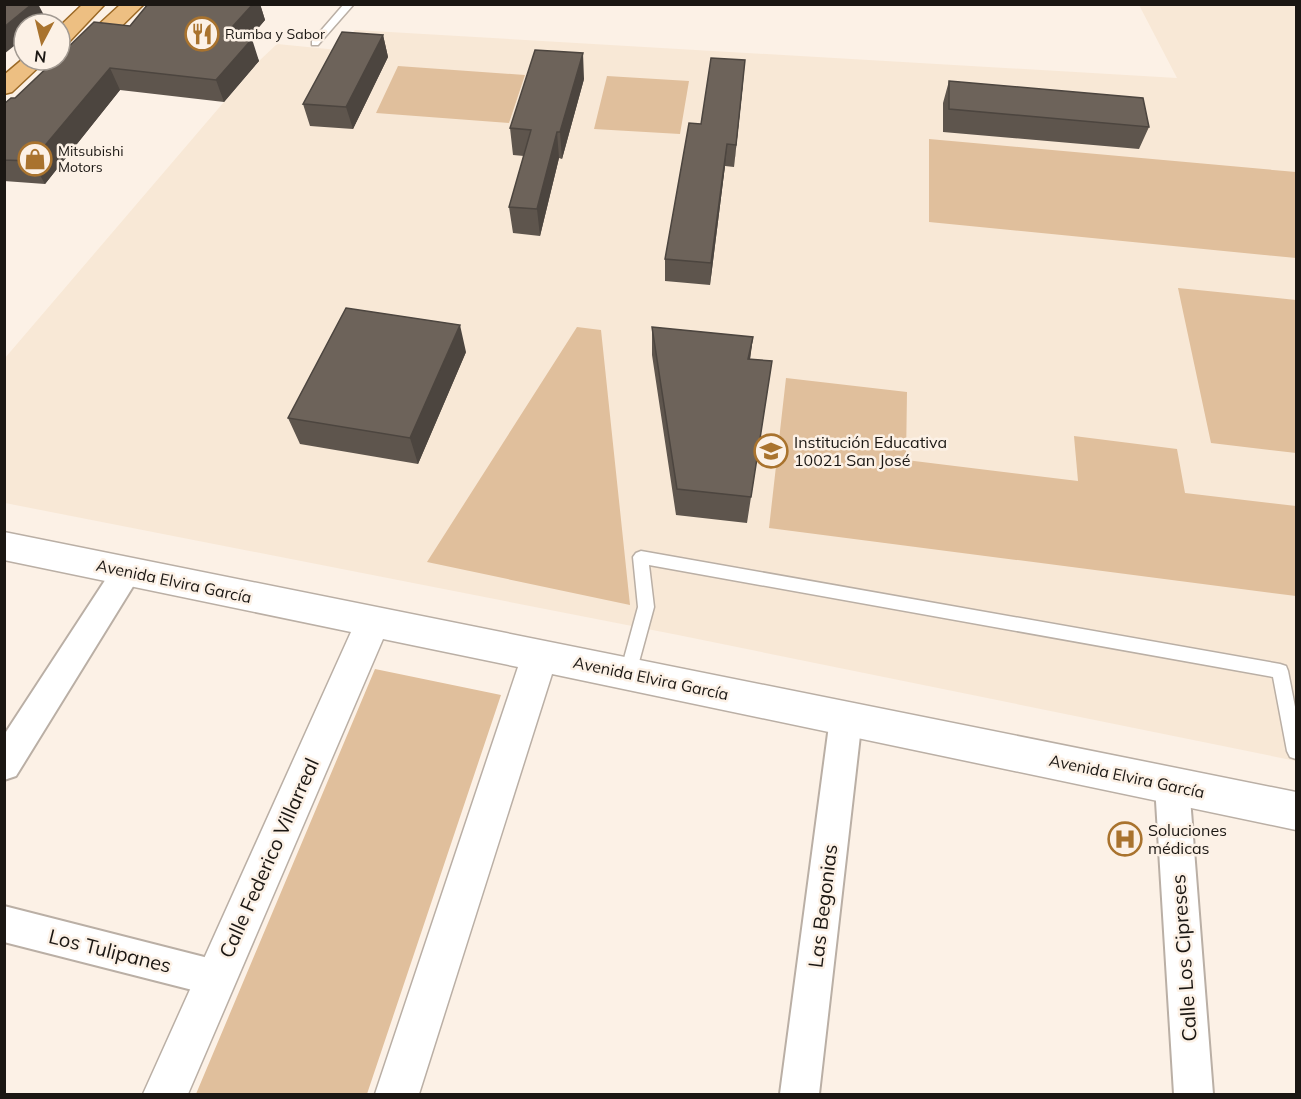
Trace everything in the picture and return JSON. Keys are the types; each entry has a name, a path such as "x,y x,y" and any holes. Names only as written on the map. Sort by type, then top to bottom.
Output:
{"main road":[{"path":"72,26 95,4"},
{"path":"72,62 134,4"},
{"path":"4,87 21,72"},
{"name":"Avenida Elvira García","path":"4,546 1296,811"},
{"name":"Calle Federico Villarreal","path":"165,1095 373,621"},
{"path":"398,1095 540,656"}],"street":[{"path":"4,765 127,571"},
{"name":"Las Begonias","path":"799,1095 846,718"},
{"name":"Calle Los Cipreses","path":"1172,785 1194,1095"},
{"name":"Los Tulipanes","path":"4,924 216,978"}],"lane":[{"path":"315,43 350,4"},
{"path":"628,673 646,607 641,557 1280,671 1296,751"}],"shaded area":[{"name":"Institución Educativa 10021 San José","path":"1139,5 1296,5 1296,761 678,635 5,503 5,358 259,61 277,44 338,50 355,30 1177,78"},
{"path":"398,66 525,75 509,123 376,113"},
{"path":"607,76 689,81 680,134 594,129"},
{"path":"929,139 1296,172 1296,258 929,222"},
{"path":"1178,288 1296,300 1296,453 1211,443"},
{"path":"577,327 601,330 630,605 427,562"},
{"path":"786,378 907,392 906,460 1078,481 1074,436 1177,449 1185,493 1296,506 1296,596 769,528"},
{"path":"375,669 501,695 367,1094 196,1094"}],"building":[{"path":"4,4 32,4 22,12 12,12 12,20 4,27"},
{"path":"148,4 253,4 224,36 252,39 216,80 110,68 32,161 4,160 4,104 11,98 15,98 42,72 72,72 72,43 94,22 130,26"},
{"path":"342,32 383,35 346,107 303,104"},
{"path":"535,50 583,53 560,132 557,132 537,209 509,207 531,130 510,128"},
{"path":"711,58 745,60 736,145 727,144 711,263 665,259 689,123 701,124"},
{"path":"949,81 1143,98 1149,127 949,109"},
{"path":"346,308 460,325 410,438 288,418"},
{"path":"652,327 753,337 748,359 772,361 751,497 677,489"}],"place":[{"name":"Rumba y Sabor","path":"202,34"},
{"name":"Mitsubishi Motors","path":"35,159"},
{"name":"Institución Educativa 10021 San José","path":"771,451"},
{"name":"Soluciones médicas","path":"1125,839"}]}
